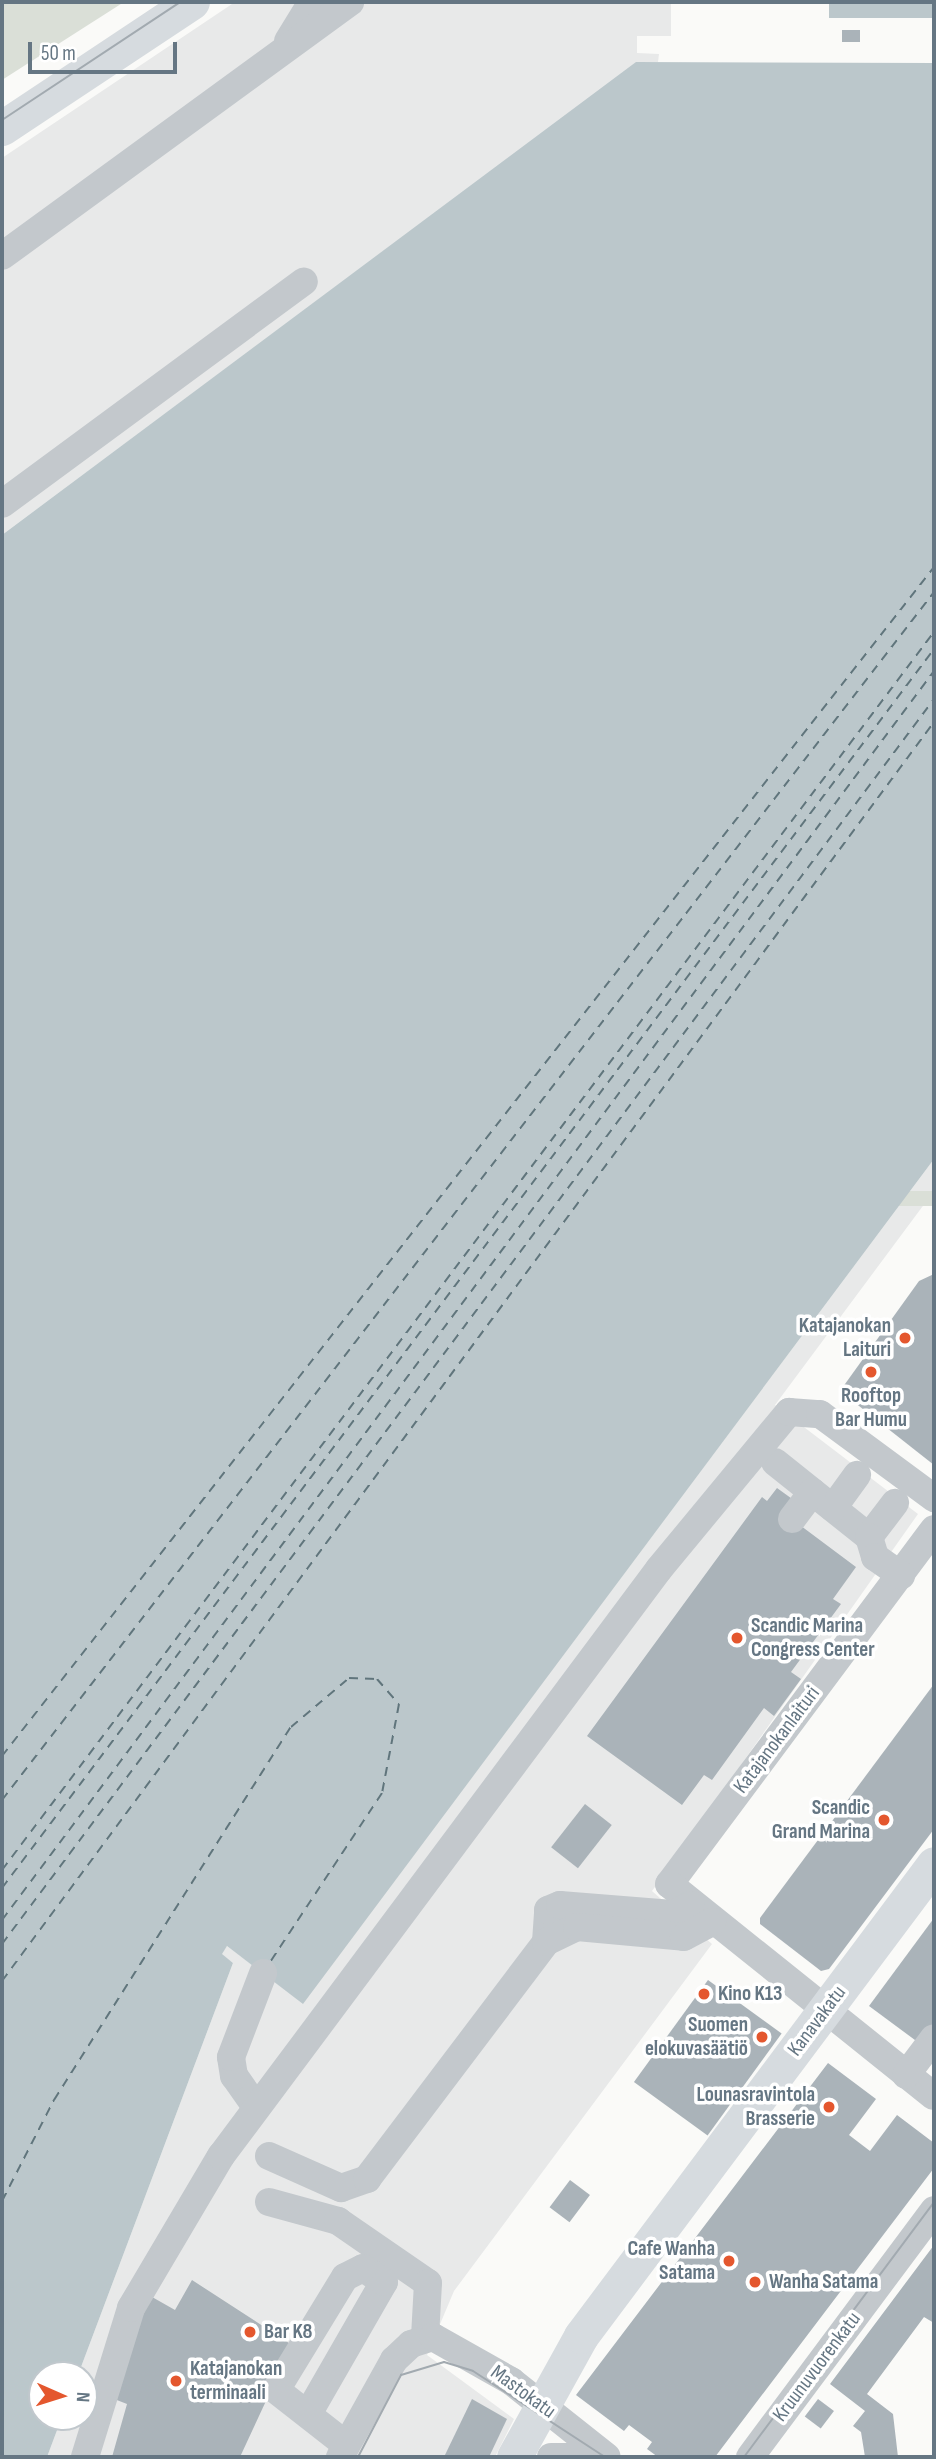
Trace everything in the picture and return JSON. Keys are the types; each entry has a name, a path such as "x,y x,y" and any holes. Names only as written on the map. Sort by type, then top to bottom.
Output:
{"main road":[{"path":"2,106 159,2"},
{"path":"2,128 192,2"},
{"name":"Kanavakatu","path":"514,2457 538,2403 588,2326 934,1864"}],"street":[{"path":"286,43 312,2"},
{"path":"2,256 286,43 350,2"},
{"path":"2,504 303,281"},
{"path":"85,2457 131,2308 256,2108 671,1555 789,1412 820,1414 934,1498"},
{"path":"775,1462 869,1537 875,1557 901,1575"},
{"path":"792,1519 857,1475"},
{"path":"869,1537 895,1503"},
{"name":"Katajanokanlaituri","path":"702,1913 669,1884 934,1529"},
{"path":"269,2156 341,2188 367,2179 546,1941 548,1910 560,1905 673,1914 702,1913 823,2012 934,2096"},
{"path":"256,2108 234,2077 231,2057 263,1973"},
{"path":"906,2075 934,2038"},
{"path":"269,2202 338,2221 428,2283 428,2331 381,2378 342,2451 308,2414 384,2282"},
{"name":"Kruunuvuorenkatu","path":"750,2457 934,2210"},
{"name":"Mastokatu","path":"308,2414 276,2390 352,2269 384,2282 428,2331 467,2352 607,2457"},
{"path":"551,2457 580,2457"}],"shaded area":[{"path":"2,2 124,2 2,80"},
{"path":"235,2 671,2 671,36 637,36 637,53 659,54 658,62 636,63 2,535 2,158"},
{"path":"829,2 934,2 934,18 829,18"},
{"path":"636,62 934,63 934,1159 303,2004 227,1946 222,1954 233,1963 83,2361 28,2361 28,2431 57,2431 47,2457 2,2457 2,535"},
{"name":"Katajanokan terminaali","path":"934,1159 934,1191 775,1405 918,1514 652,1891 712,1944 454,2291 427,2355 514,2419 495,2457 47,2457 57,2431 98,2431 98,2361 83,2361 233,1963 221,1954 227,1946 303,2003"},
{"path":"697,1191 934,1191 934,1206 697,1206"}],"building":[{"path":"842,30 860,30 860,42 842,42"},
{"name":"Katajanokan Laituri","path":"934,1274 934,1465 840,1391 919,1281"},
{"name":"Scandic Marina Congress Center","path":"777,1488 795,1501 785,1514 856,1567 833,1599 841,1604 791,1672 801,1679 774,1716 764,1708 712,1780 704,1775 682,1805 587,1736 762,1497 767,1501"},
{"name":"Scandic Grand Marina","path":"934,1684 934,1829 829,1969 821,1971 760,1924 760,1918"},
{"path":"585,1804 612,1825 578,1868 551,1847"},
{"path":"934,1918 934,2022 919,2043 869,2006"},
{"path":"708,1980 782,2033 708,2135 634,2082"},
{"name":"Wanha Satama","path":"828,2063 876,2099 849,2135 870,2151 897,2115 934,2143 934,2168 715,2457 658,2457 647,2449 652,2442 629,2425 624,2431 576,2395"},
{"path":"570,2180 590,2195 570,2222 550,2207"},
{"path":"934,2245 934,2323 924,2317 867,2394 893,2414 898,2457 865,2457 861,2432 853,2426 865,2411 830,2384"},
{"name":"Katajanokan terminaali","path":"192,2280 292,2345 240,2457 112,2457 127,2404 104,2395 145,2293 175,2310"},
{"path":"472,2399 507,2419 489,2457 444,2457"},
{"path":"818,2399 834,2411 821,2429 805,2417"}],"ferry route":[{"path":"2,1756 934,567"},
{"path":"2,1800 934,592"},
{"path":"2,1870 934,632"},
{"path":"2,1888 934,649"},
{"path":"2,1920 934,671"},
{"path":"2,1944 934,699"},
{"path":"2,1981 934,722"},
{"path":"2,2201 54,2100 291,1727 349,1678 377,1679 399,1704 382,1793 270,1962"}],"tram line":[{"path":"2,120 180,2"},
{"path":"744,2457 934,2202"},
{"path":"358,2457 401,2375 444,2362 473,2371 605,2457"},
{"path":"551,2457 580,2457"}],"place":[{"name":"Katajanokan Laituri","path":"905,1338"},
{"name":"Rooftop Bar Humu","path":"871,1372"},
{"name":"Scandic Marina Congress Center","path":"737,1638"},
{"name":"Scandic Grand Marina","path":"884,1820"},
{"name":"Kino K13","path":"704,1994"},
{"name":"Suomen elokuvasäätiö","path":"762,2037"},
{"name":"Lounasravintola Brasserie","path":"829,2107"},
{"name":"Cafe Wanha Satama","path":"729,2261"},
{"name":"Wanha Satama","path":"755,2282"},
{"name":"Bar K8","path":"250,2332"},
{"name":"Katajanokan terminaali","path":"176,2381"}]}
